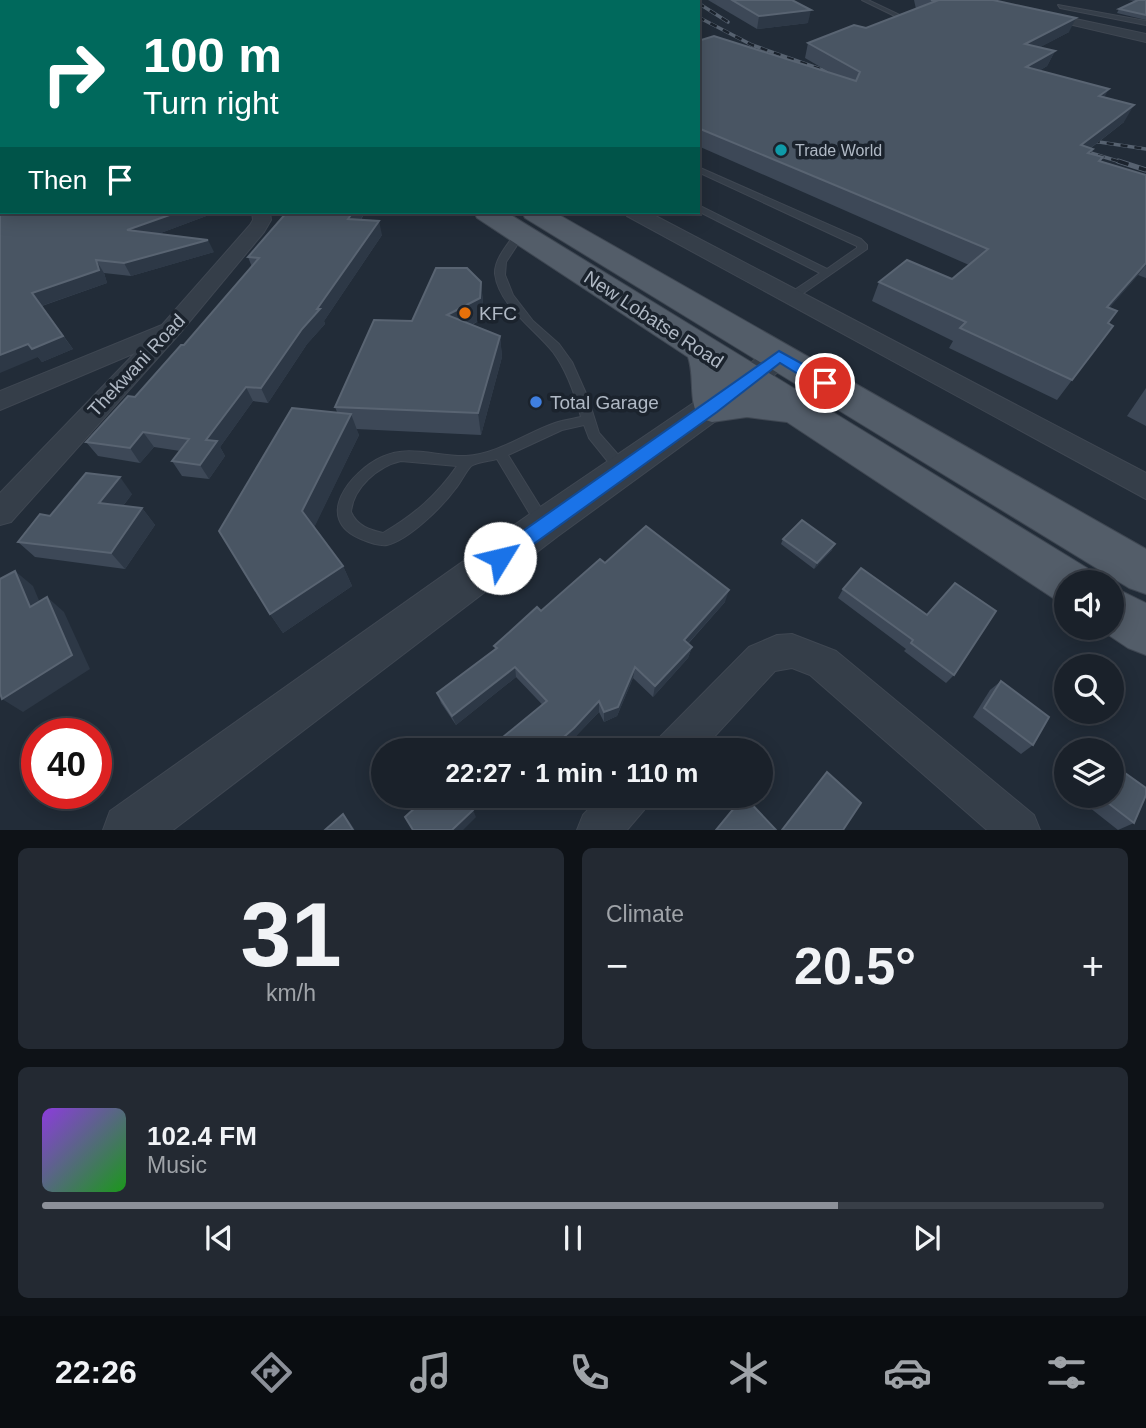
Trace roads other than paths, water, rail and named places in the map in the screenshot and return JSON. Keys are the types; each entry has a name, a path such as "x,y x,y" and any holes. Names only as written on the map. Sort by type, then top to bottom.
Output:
{"main road":[{"name":"New Lobatse Road","path":"498,214 535,221 702,350 765,368 798,411 1054,573"},
{"path":"535,221 765,368 1146,573"},
{"path":"702,350 708,360 713,386 712,408 769,404 798,411"},
{"path":"1124,617 1146,631"}],"street":[{"path":"971,0 1146,38"},
{"name":"Thekwani Road","path":"0,513 172,328 257,228 262,220 261,214"},
{"path":"638,214 1146,487"},
{"path":"0,401 172,328"},
{"path":"139,826 544,525 765,368"},
{"path":"686,738 762,659 774,651 789,650 823,663 1019,830"},
{"path":"598,830 619,808"}],"lane":[{"path":"864,0 905,19"},
{"path":"1041,15 1072,0"},
{"path":"1060,6 1146,23"},
{"path":"1094,13 1146,17"},
{"path":"700,170 858,241 862,249 790,297"},
{"path":"700,209 828,273"},
{"path":"535,221 501,262 500,275 515,304 529,323 555,346 568,365 593,435 623,471"},
{"path":"468,461 444,496 421,520 385,540 355,530 345,517 343,503 353,488 392,458 468,461 500,453 559,426 587,420"},
{"path":"500,453 544,525"}],"railway":[{"path":"700,4 728,22"},
{"path":"700,18 752,45 846,78"},
{"path":"1079,139 1146,149"},
{"path":"1071,147 1124,163"},
{"path":"1118,161 1146,170"}],"place":[{"name":"Trade World","path":"781,150"},
{"name":"KFC","path":"465,313"},
{"name":"Total Garage","path":"536,402"}]}
